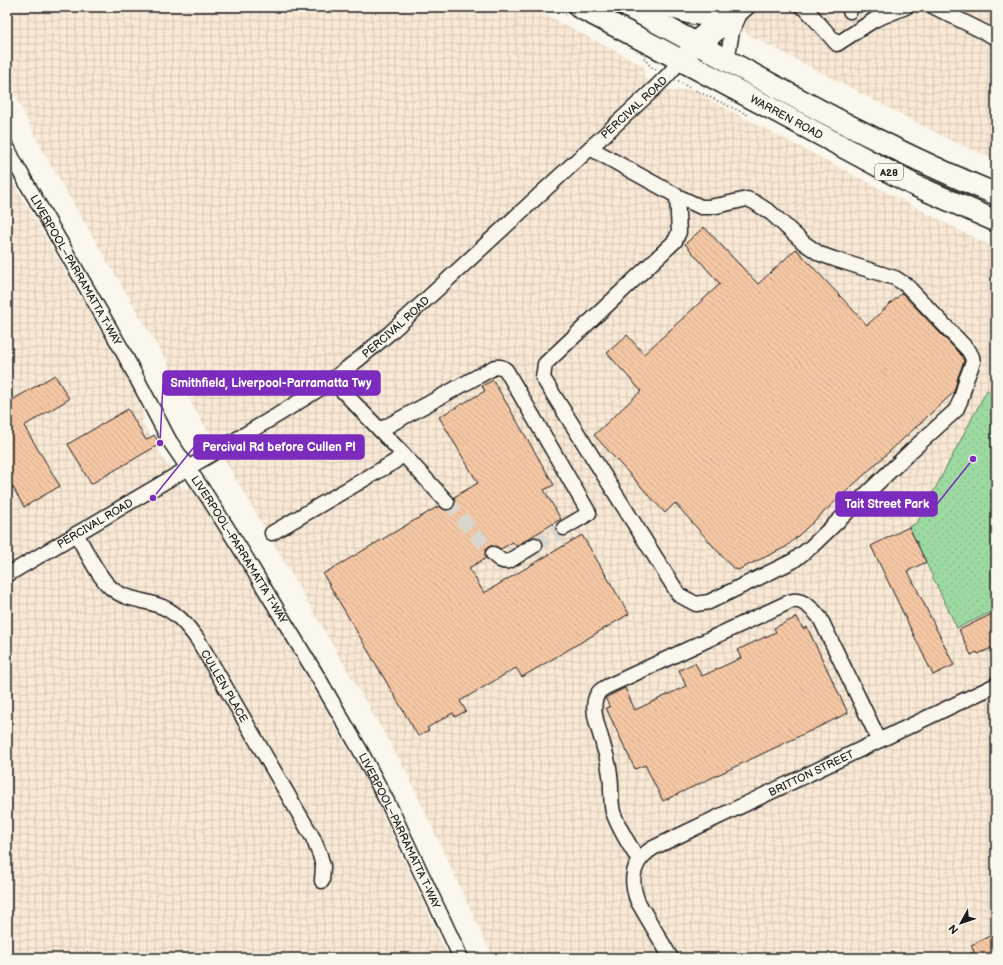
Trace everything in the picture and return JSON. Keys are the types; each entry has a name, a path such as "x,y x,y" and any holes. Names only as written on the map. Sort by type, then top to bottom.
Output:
{"highway":[{"name":"WARREN ROAD","path":"579,7 914,185 996,221"},
{"name":"WARREN ROAD","path":"628,7 836,120 962,180 996,194"}],"street":[{"path":"660,7 688,16 701,18 735,11 727,61"},
{"path":"802,7 807,10 837,44 874,20 906,7"},
{"path":"934,7 996,38"},
{"name":"PERCIVAL ROAD","path":"697,44 735,11"},
{"name":"PERCIVAL ROAD","path":"7,576 276,416 332,380 359,360 590,148 665,78 697,44 735,11"},
{"name":"LIVERPOOL–PARRAMATTA T-WAY","path":"7,147 121,348 169,440 243,553 360,750 391,809 461,958"},
{"path":"590,148 677,196 701,206 709,207 747,199 754,202 771,213 804,243 820,254 834,260 895,278 906,284 969,351 972,357 973,362 956,410 811,547 793,561 709,602 696,604 679,595 543,378 545,364 675,241 679,232 677,196"},
{"path":"380,430 495,367 499,366 503,368 506,370 589,513 564,528"},
{"path":"332,380 403,454 446,502"},
{"path":"272,533 394,462 403,454"},
{"name":"CULLEN PLACE","path":"76,534 100,574 112,589 128,598 157,604 175,614 183,621 198,640 314,838 323,866 322,882"},
{"path":"494,554 500,560 506,562 535,545"},
{"path":"671,958 634,893 633,884 635,867 612,805 611,777 596,719 596,696 601,690 794,600 809,606 820,618 878,740"},
{"name":"BRITTON STREET","path":"635,867 645,853 653,848 996,685"}],"shaded area":[{"path":"7,7 531,7 644,66 644,78 672,92 689,89 996,249 996,395 987,390 917,523 909,528 957,628 996,610 996,958 493,958 405,769 47,159 7,79"},
{"path":"694,7 996,7 996,160 950,140"},
{"path":"7,172 130,381 145,418 142,421 163,458 182,488 192,487 200,497 293,653 369,785 449,958 7,958"}],"green space":[{"path":"987,390 996,395 996,610 957,628 909,527 917,523"}],"building":[{"path":"704,227 758,284 796,249 867,325 902,293 962,356 964,361 954,392 786,547 738,570 733,568 728,563 675,503 665,513 594,435 641,391 607,353 627,335 644,354 720,284 685,244"},
{"path":"55,375 69,399 24,426 60,486 24,507 7,477 7,403"},
{"path":"493,380 554,485 544,490 561,519 516,546 513,542 501,549 495,546 490,546 485,552 486,558 469,568 484,593 582,535 629,614 522,677 516,668 460,701 466,711 455,717 453,713 427,728 429,730 418,736 323,574 439,506 445,510 452,508 455,504 454,497 478,483 439,417 485,391 482,386"},
{"path":"128,409 146,440 154,435 160,444 91,484 68,444"},
{"path":"909,527 926,562 908,571 954,665 933,675 871,546"},
{"path":"996,612 996,646 978,654 977,652 971,655 959,630"},
{"path":"797,617 803,629 807,627 848,713 663,801 645,765 635,769 606,708 610,707 605,698 625,688 635,710 686,686 679,670 695,663 702,676 741,658 737,650 776,632 774,628"},
{"path":"996,933 996,958 961,958 974,952 971,945"}],"tunnel":[{"path":"447,502 493,554"},
{"path":"535,545 564,528"}],"place":[{"name":"Smithfield, Liverpool-Parramatta Twy","path":"160,443"},
{"name":"Tait Street Park","path":"973,459"},
{"name":"Percival Rd before Cullen Pl","path":"153,498"}]}
